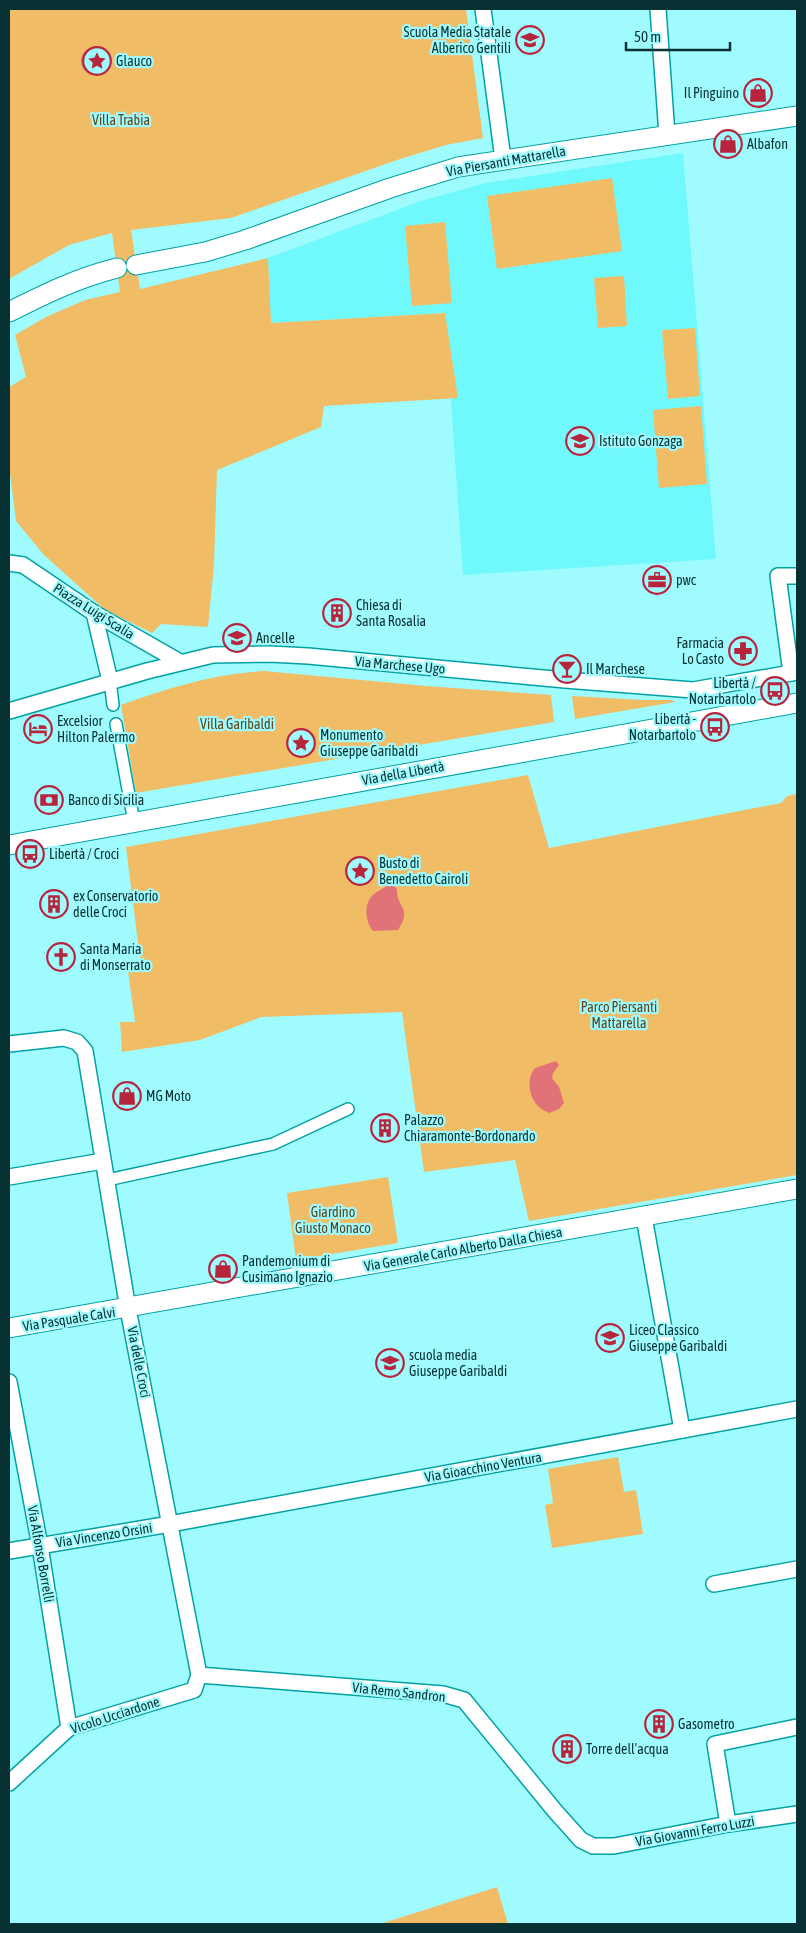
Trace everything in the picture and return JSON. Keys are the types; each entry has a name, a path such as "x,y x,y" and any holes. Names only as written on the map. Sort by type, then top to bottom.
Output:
{"street":[{"path":"483,9 502,159"},
{"path":"658,9 667,136"},
{"name":"Via Piersanti Mattarella","path":"136,265 197,254 245,240 424,176 458,167 797,116"},
{"path":"9,312 64,285 93,274 117,268"},
{"name":"Piazza Luigi Scalia","path":"9,563 23,565 94,613 180,662"},
{"path":"794,672 778,576 797,576"},
{"path":"94,613 110,681 113,705"},
{"name":"Via Marchese Ugo","path":"9,711 180,662 213,656 270,654 308,656 693,690 794,672"},
{"name":"Via della Libertà","path":"9,846 797,703"},
{"path":"116,724 134,822"},
{"path":"9,1031 16,1037 28,1041"},
{"name":"Via delle Croci","path":"28,1041 64,1038 76,1042 85,1050 128,1309 199,1675"},
{"path":"9,1044 28,1041"},
{"path":"107,1180 273,1144 348,1109"},
{"path":"9,1177 103,1161"},
{"name":"Via Generale Carlo Alberto Dalla Chiesa","path":"128,1309 797,1189"},
{"path":"644,1217 682,1430"},
{"name":"Via Pasquale Calvi","path":"9,1328 128,1309"},
{"name":"Via Alfonso Borrelli","path":"9,1382 40,1546 69,1728"},
{"name":"Via Gioacchino Ventura","path":"170,1524 797,1409"},
{"path":"9,1463 24,1462"},
{"name":"Via Vincenzo Orsini","path":"9,1551 170,1524"},
{"path":"714,1584 797,1569"},
{"name":"Vicolo Ucciardone","path":"9,1783 69,1728 194,1690 199,1675"},
{"name":"Via Remo Sandron","path":"199,1675 443,1694 464,1700 555,1812 581,1840 592,1846"},
{"path":"728,1824 715,1744 797,1727"},
{"name":"Via Giovanni Ferro Luzzi","path":"592,1846 614,1846 728,1824 797,1814"}],"shaded area":[{"path":"95,47 105,51 109,61 105,71 95,75 85,71 81,61 85,51"},
{"name":"Istituto Gonzaga","path":"683,153 716,559 463,575 445,313 270,323 268,258 421,201 485,183"},
{"path":"392,883 397,889 404,917 398,930 373,931 368,922 366,912 368,902 374,894"},
{"path":"556,1061 559,1065 552,1078 559,1087 564,1103 559,1109 549,1113 540,1108 532,1098 530,1077 535,1068"}],"green space":[{"name":"Villa Trabia","path":"9,9 466,9 483,138 446,145 400,159 231,218 131,230 140,289 268,258 271,323 445,313 458,398 324,406 321,427 217,470 214,565 208,627 161,624 152,633 105,610 43,554 16,521 9,465 9,387 26,377 15,335 46,317 85,300 120,292 112,233 69,245 9,279"},
{"path":"612,178 622,251 497,269 487,196"},
{"path":"445,222 452,303 412,306 405,226"},
{"path":"624,276 627,326 598,328 594,278"},
{"path":"695,328 700,396 668,399 662,330"},
{"path":"701,406 707,484 659,488 653,410"},
{"name":"Villa Garibaldi","path":"264,671 551,695 554,722 136,793 121,705 191,683 227,675"},
{"path":"572,696 672,700 675,702 575,719"},
{"name":"Parco Piersanti Mattarella","path":"528,775 549,848 781,803 787,796 797,794 797,1175 529,1221 515,1160 424,1172 402,1012 261,1017 200,1040 122,1052 120,1022 135,1022 128,971 141,967 126,847"},
{"name":"Giardino Giusto Monaco","path":"388,1177 398,1243 296,1260 287,1193"},
{"path":"618,1457 624,1492 636,1490 643,1534 552,1548 545,1505 553,1503 548,1469"},
{"path":"497,1887 508,1924 380,1924"}],"place":[{"name":"Scuola Media Statale Alberico Gentili","path":"530,40"},
{"name":"Glauco","path":"97,61"},
{"name":"Il Pinguino","path":"758,93"},
{"name":"Albafon","path":"728,144"},
{"name":"Istituto Gonzaga","path":"580,441"},
{"name":"pwc","path":"657,580"},
{"name":"Chiesa di Santa Rosalia","path":"337,613"},
{"name":"Ancelle","path":"237,638"},
{"name":"Farmacia Lo Casto","path":"743,651"},
{"name":"Il Marchese","path":"567,669"},
{"name":"Libertà / Notarbartolo","path":"775,691"},
{"name":"Libertà - Notarbartolo","path":"715,727"},
{"name":"Excelsior Hilton Palermo","path":"38,729"},
{"name":"Monumento Giuseppe Garibaldi","path":"301,743"},
{"name":"Banco di Sicilia","path":"49,800"},
{"name":"Libertà / Croci","path":"30,854"},
{"name":"Busto di Benedetto Cairoli","path":"360,871"},
{"name":"ex Conservatorio delle Croci","path":"54,904"},
{"name":"Santa Maria di Monserrato","path":"61,957"},
{"name":"MG Moto","path":"127,1096"},
{"name":"Palazzo Chiaramonte-Bordonardo","path":"385,1128"},
{"name":"Pandemonium di Cusimano Ignazio","path":"223,1269"},
{"name":"Liceo Classico Giuseppe Garibaldi","path":"610,1338"},
{"name":"scuola media Giuseppe Garibaldi","path":"390,1363"},
{"name":"Gasometro","path":"659,1724"},
{"name":"Torre dell'acqua","path":"567,1749"}]}
